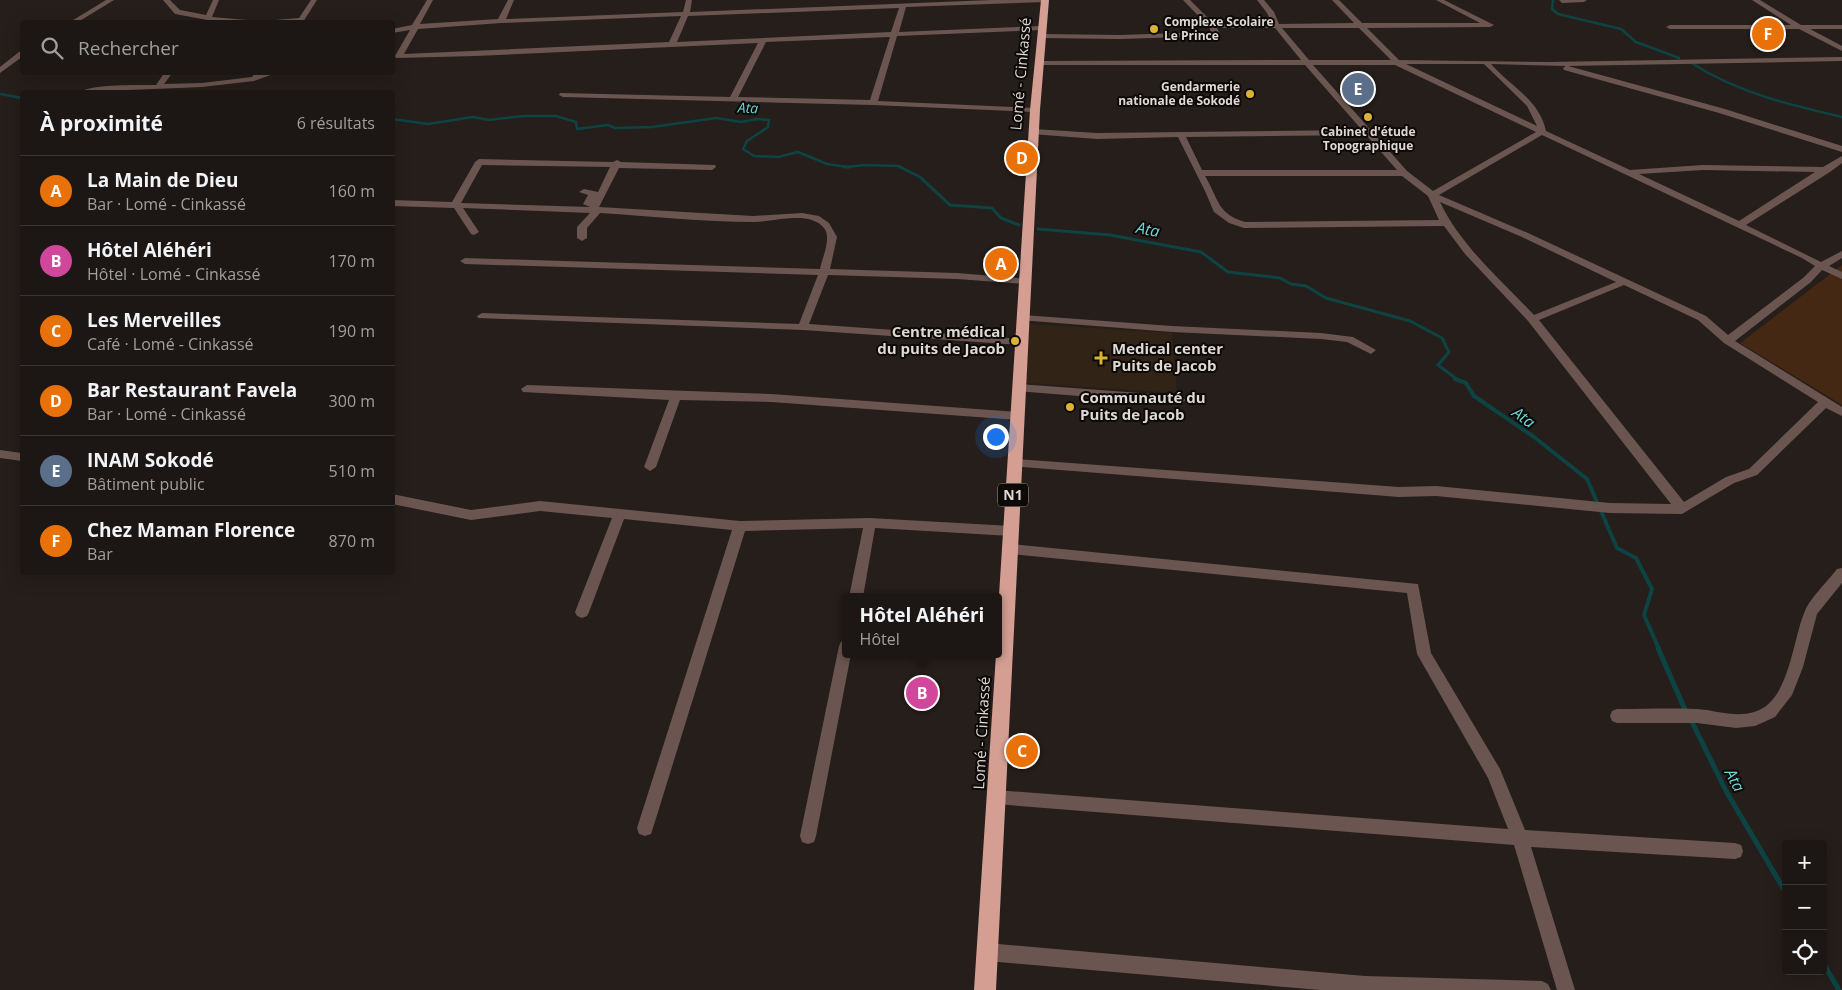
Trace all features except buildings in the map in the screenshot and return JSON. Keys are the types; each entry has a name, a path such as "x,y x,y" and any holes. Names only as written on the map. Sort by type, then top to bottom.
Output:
{"highway":[{"name":"Lomé - Cinkassé","path":"985,990 1035,110 1045,0"}],"street":[{"path":"77,20 111,0"},
{"path":"166,0 178,12 228,20"},
{"path":"208,18 216,0"},
{"path":"302,20 314,0"},
{"path":"430,0 399,56 894,34 1042,32 1120,37 1216,34 1212,26 1186,0"},
{"path":"501,21 511,0"},
{"path":"672,44 686,13 689,0"},
{"path":"395,30 414,27 501,21 1045,0"},
{"path":"1260,0 1270,12 1277,26 1404,173 1432,195 1525,235 1702,318 1728,341 1842,412"},
{"path":"1335,0 1398,63 1805,256 1842,276"},
{"path":"1212,26 1362,27 1490,25 1439,0"},
{"path":"1562,1 1584,0"},
{"path":"1755,0 1798,26 1842,49"},
{"path":"872,103 904,6"},
{"path":"1670,26 1842,27"},
{"path":"733,100 763,40"},
{"path":"0,71 20,56"},
{"path":"1039,62 1486,62 1548,64 1842,59"},
{"path":"1486,62 1490,68 1530,104 1541,122 1542,132"},
{"path":"1548,64 1712,108 1842,149"},
{"path":"158,87 167,75"},
{"path":"114,90 202,85 257,76"},
{"path":"563,95 872,103 1035,110"},
{"path":"1034,132 1096,136 1368,132"},
{"path":"1432,195 1542,132"},
{"path":"1181,135 1210,191 1217,210 1223,216 1244,225 1446,223"},
{"path":"1739,225 1842,159"},
{"path":"456,204 479,162 617,163 712,167"},
{"path":"582,238 582,227 596,208 617,163"},
{"path":"1629,173 1705,167 1827,170"},
{"path":"1199,172 1404,173"},
{"path":"584,192 594,193 587,204 596,208"},
{"path":"1432,195 1446,223 1468,252 1532,319 1682,509"},
{"path":"395,203 596,208 753,218 802,216 816,218 826,224 832,237 824,272 803,326"},
{"path":"456,204 474,232"},
{"path":"1728,341 1807,280 1821,266 1842,254"},
{"path":"465,260 957,276 1025,281"},
{"path":"1532,319 1624,282"},
{"path":"482,316 803,326 1022,342"},
{"path":"1023,318 1172,329 1321,336 1349,339 1371,350"},
{"path":"1019,388 1180,400"},
{"path":"527,389 676,396 771,398 1018,416"},
{"path":"650,467 676,396"},
{"path":"1015,463 1399,492 1436,491 1610,508 1682,509 1730,480 1753,472 1825,402"},
{"path":"0,454 20,457"},
{"path":"395,500 471,515 540,506 740,526 870,523 1011,532"},
{"path":"582,612 620,513"},
{"path":"857,593 870,523"},
{"path":"645,828 740,526"},
{"path":"1010,549 1413,588 1424,654 1494,774 1520,838 1566,990"},
{"path":"1617,716 1697,716 1736,721 1755,719 1770,712 1785,695 1796,667 1811,612 1842,573"},
{"path":"808,836 844,658"},
{"path":"996,797 1520,838 1735,851"},
{"path":"987,952 1366,985 1542,990"}],"shaded area":[{"path":"1842,265 1842,405 1740,343"},
{"name":"Medical center Puits de Jacob","path":"1029,324 1172,333 1177,393 1026,383"}],"waterway":[{"path":"1553,0 1552,9 1558,14 1621,29 1636,42 1679,58"},
{"path":"1693,64 1728,83 1765,97 1842,117"},
{"name":"Ata","path":"0,94 20,98"},
{"name":"Ata","path":"395,119 428,124 473,117 489,120 524,116 556,116 576,122 577,129 608,125 615,128 652,127 716,118 741,122 757,119 769,120 768,127 747,141 743,149 754,156 778,157 798,152 827,164 847,167"},
{"name":"Ata","path":"847,167 865,165 899,166 903,168"},
{"name":"Ata","path":"900,167 920,177 950,205 992,208 1001,218 1019,225"},
{"name":"Ata","path":"1038,229 1110,235 1201,252 1228,272 1280,278 1291,284 1306,286 1326,298 1410,321 1442,338 1449,352 1438,365 1458,380"},
{"name":"Ata","path":"1455,379 1466,383 1474,396 1534,437 1587,479 1617,548 1636,558 1652,589 1644,615 1659,649"},
{"name":"Ata","path":"1658,648 1686,712"},
{"name":"Ata","path":"1691,720 1726,791 1782,886"},
{"name":"Ata","path":"1827,970 1839,990"}],"place":[{"name":"Complexe Scolaire Le Prince","path":"1154,29"},
{"name":"Chez Maman Florence","path":"1768,34"},
{"name":"INAM Sokodé","path":"1358,89"},
{"name":"Gendarmerie nationale de Sokodé","path":"1250,94"},
{"name":"Cabinet d'étude Topographique","path":"1368,117"},
{"name":"Bar Restaurant Favela","path":"1022,158"},
{"name":"La Main de Dieu","path":"1001,264"},
{"name":"Centre médical du puits de Jacob","path":"1015,341"},
{"name":"Medical center Puits de Jacob","path":"1101,358"},
{"name":"Communauté du Puits de Jacob","path":"1070,407"},
{"name":"Hôtel Aléhéri","path":"922,693"},
{"name":"Les Merveilles","path":"1022,751"}]}
